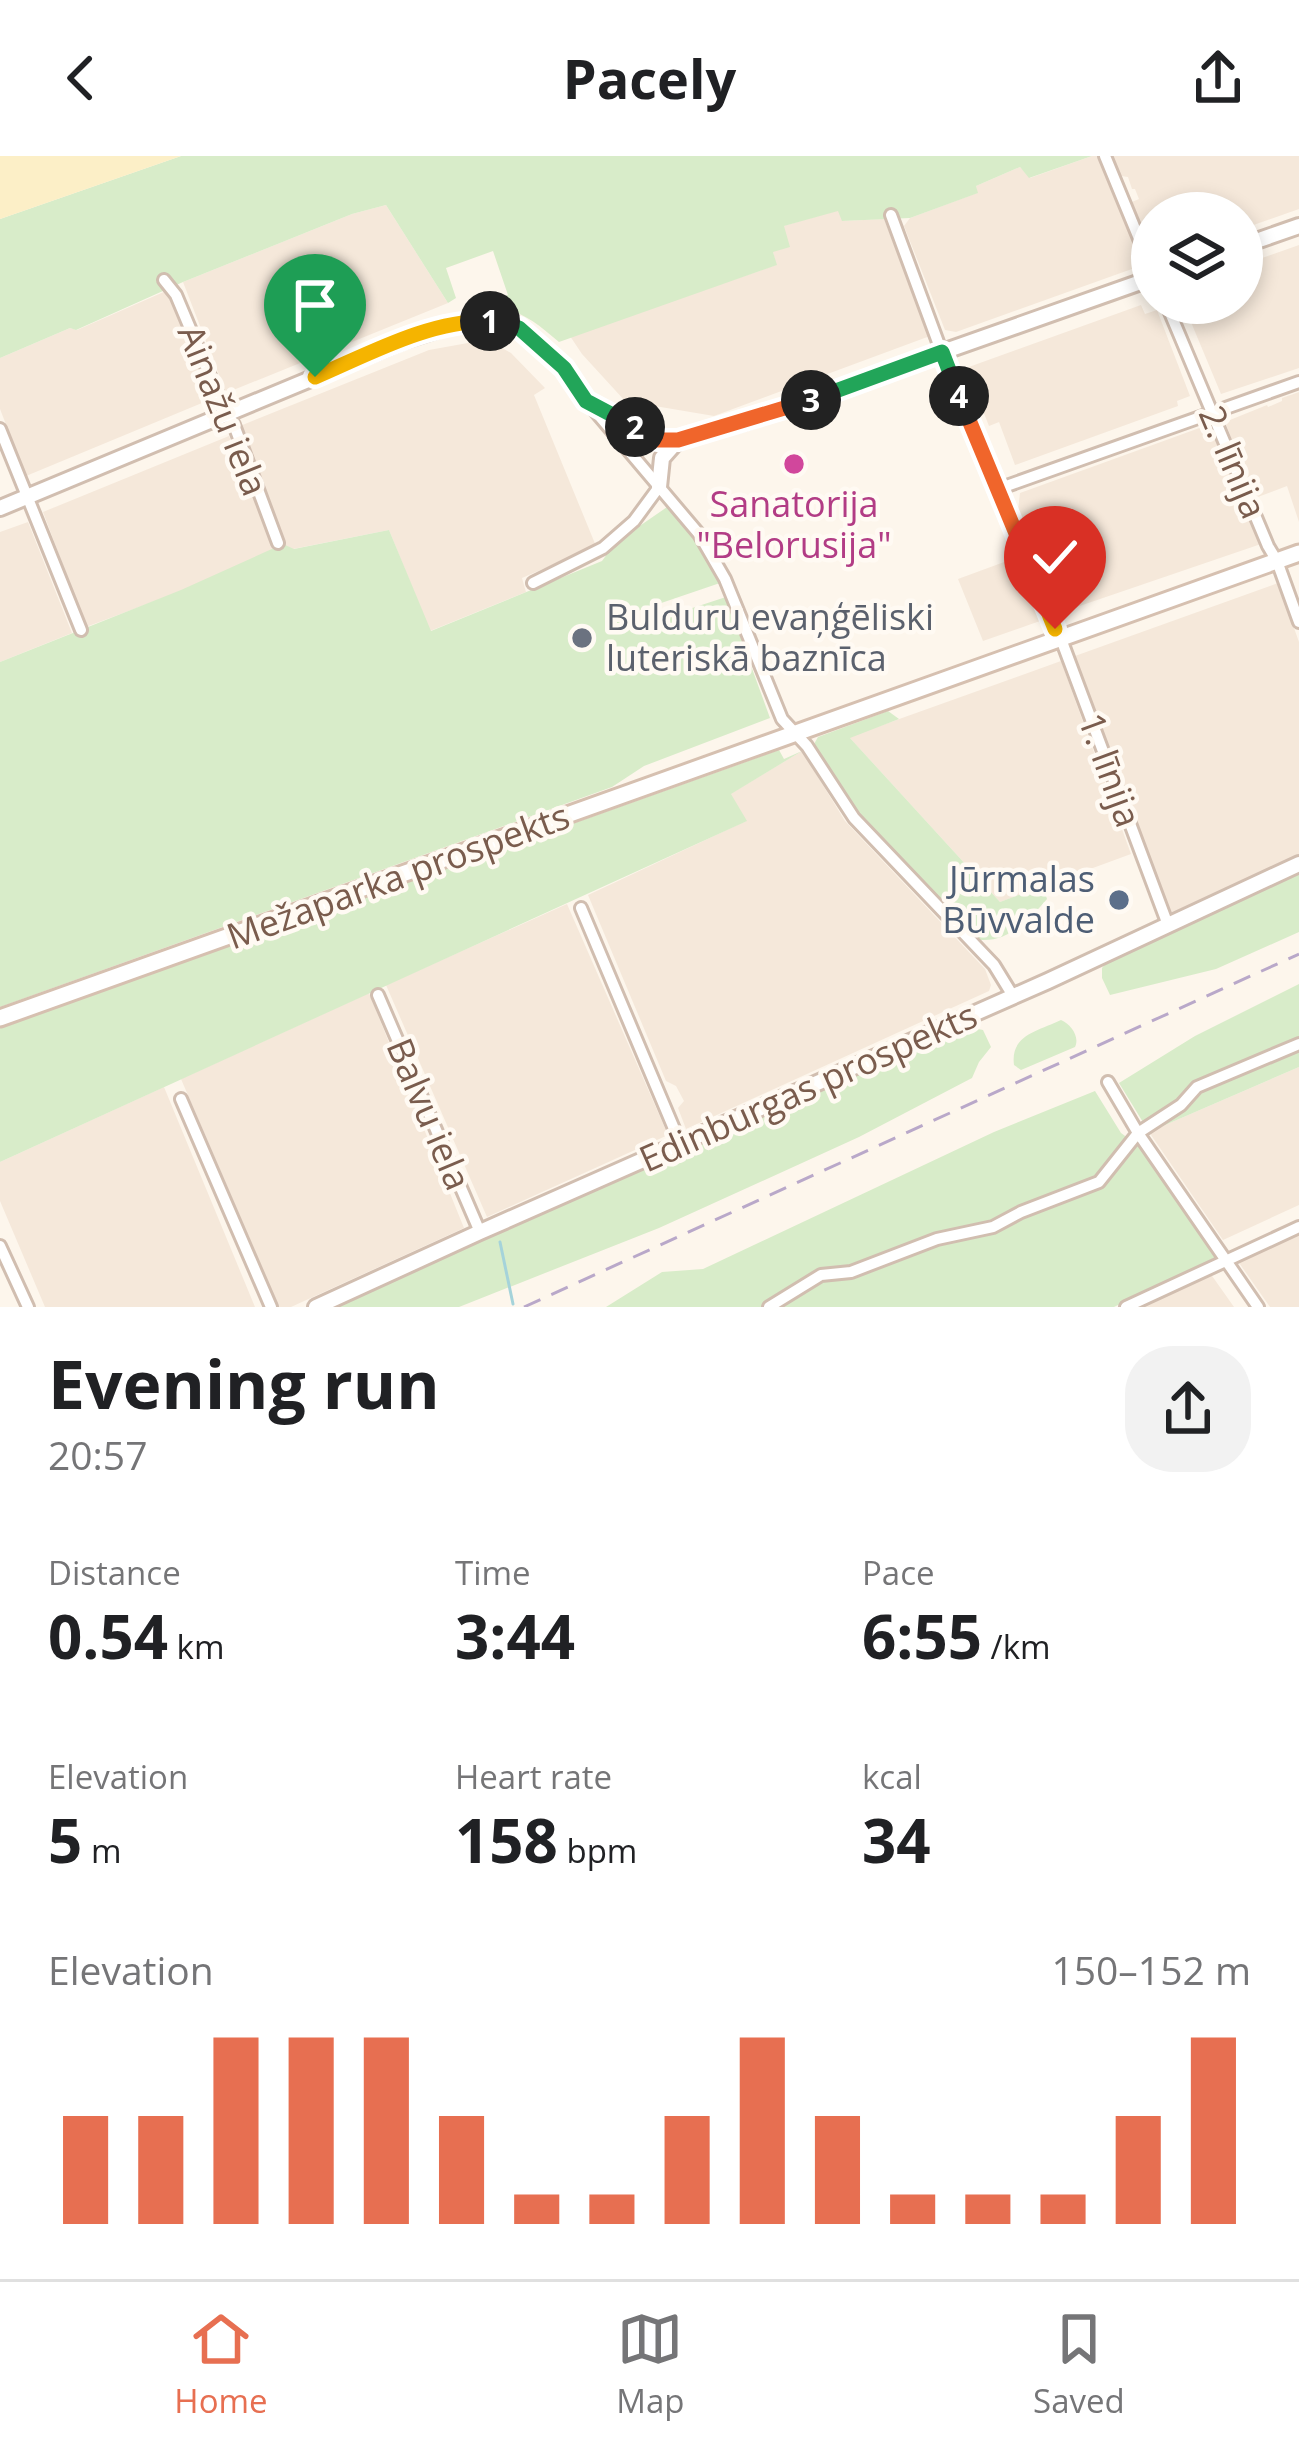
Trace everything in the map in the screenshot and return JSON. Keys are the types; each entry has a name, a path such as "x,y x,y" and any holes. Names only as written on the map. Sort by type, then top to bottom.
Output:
{"main road":[{"name":"Mežaparka prospekts","path":"0,1018 1299,553"}],"street":[{"path":"1105,156 1131,221"},
{"name":"1. līnija","path":"891,214 942,352 1061,639 1168,925"},
{"path":"1263,239 1299,226"},
{"name":"Ainažu iela","path":"164,280 176,295 234,425 278,543"},
{"path":"586,401 657,440 678,440 750,420 1131,282"},
{"path":"0,508 402,341 464,321 503,322 519,328 564,368 586,401 699,534 725,579 782,719 808,746 854,818 997,968 1013,996"},
{"name":"2. līnija","path":"1175,324 1299,622"},
{"path":"998,489 1299,382"},
{"path":"0,429 81,630"},
{"path":"533,584 603,548 634,521 659,487 662,458 678,440"},
{"name":"Edinburgas prospekts","path":"316,1307 1299,864"},
{"path":"581,908 680,1143"},
{"name":"Balvu iela","path":"378,995 480,1232"},
{"path":"770,1307 821,1275 867,1267 937,1239 993,1227 1099,1182 1138,1133 1181,1105 1197,1087 1299,1044"},
{"path":"1108,1082 1258,1307"},
{"path":"181,1100 271,1307"},
{"path":"1126,1307 1299,1227"},
{"path":"0,1246 28,1307"}],"shaded area":[{"path":"1097,156 1131,237 1131,269 956,332 945,330 904,226 910,218 977,193 976,186 1020,167 1030,178"},
{"path":"1112,156 1299,156 1299,209 1263,222 1263,192 1136,192 1128,177 1121,176"},
{"path":"386,205 448,303 226,393 183,282 352,214"},
{"path":"839,210 843,221 884,219 930,336 714,416 625,401 570,336 776,265 773,252 783,226"},
{"path":"1299,245 1299,368 1221,394 1192,324 1263,324 1263,258"},
{"path":"166,291 214,398 26,476 0,409 0,358"},
{"path":"1131,309 1131,324 1162,324 1190,396 1177,401 1178,406 1015,465 999,422 989,426 966,368"},
{"path":"479,341 511,353 545,388 534,395 596,546 522,578 526,592 430,631 389,530 293,549 86,627 43,512 229,436 252,492 264,492 240,426 429,350"},
{"path":"1299,392 1299,522 1287,486 1255,498 1225,422"},
{"path":"1212,427 1261,544 1062,612 1018,510 1020,493"},
{"path":"28,522 72,633 0,662 0,532"},
{"path":"1015,558 1040,621 983,641 958,579"},
{"path":"1278,583 1299,642 1299,855 1171,913 1075,656"},
{"path":"1061,661 1131,854 1000,902 849,737"},
{"path":"802,751 845,821 985,969 991,985 989,991 686,1129 678,1108 684,1101 676,1086 666,1081 588,895 746,821 730,794"},
{"path":"567,904 668,1135 487,1217 386,985"},
{"path":"369,993 464,1228 291,1307 279,1307 181,1079"},
{"path":"1299,1067 1299,1205 1223,1240 1149,1132"},
{"path":"164,1087 255,1307 45,1307 0,1201 0,1162"},
{"path":"1299,1232 1299,1307 1270,1307 1237,1260"},
{"path":"1210,1273 1234,1307 1137,1307"}],"green space":[{"path":"181,156 1092,156 1029,178 1020,167 976,186 978,193 910,218 842,221 838,211 784,226 790,247 773,252 777,265 559,342 520,314 472,308 508,295 493,251 446,268 456,298 448,303 386,205 352,214 0,358 0,219"},
{"path":"670,505 720,583 626,615 631,628 726,597 770,718 644,766 612,787 0,1007 0,662 283,544 294,549 389,530 431,631 602,561 615,543"},
{"path":"888,711 899,719 850,738 1000,902 1043,886 1047,899 1010,933 981,940 861,818 819,759 814,744 818,737"},
{"path":"779,750 784,759 802,751 731,794 747,821 0,1162 0,1028"},
{"path":"1299,871 1299,932 1216,969 1110,995 1102,978 1107,962"},
{"path":"1299,984 1299,1067 1149,1132 1119,1083 1195,1036"},
{"path":"1061,1020 1074,1031 1075,1047 1021,1070 1014,1065 1021,1040"},
{"path":"963,1026 983,1030 991,1047 972,1078 859,1137 659,1228 459,1307 333,1307"},
{"path":"1095,1091 1121,1133 1132,1141 1138,1133 1216,1257 1114,1307 606,1307 662,1272 703,1269 994,1132"}],"sand":[{"path":"0,156 181,156 0,219"}],"waterway":[{"path":"500,1242 513,1304"}],"railway":[{"path":"524,1307 1299,954"}],"place":[{"name":"Sanatorija \"Belorusija\"","path":"794,464"},
{"name":"Bulduru evaņģēliski luteriskā baznīca","path":"582,638"},
{"name":"Jūrmalas Būvvalde","path":"1119,900"}],"route":[{"path":"315,377 432,330 464,321 503,322 536,340 564,368 586,401 657,440 678,440 750,420 942,352 1055,629"}]}
